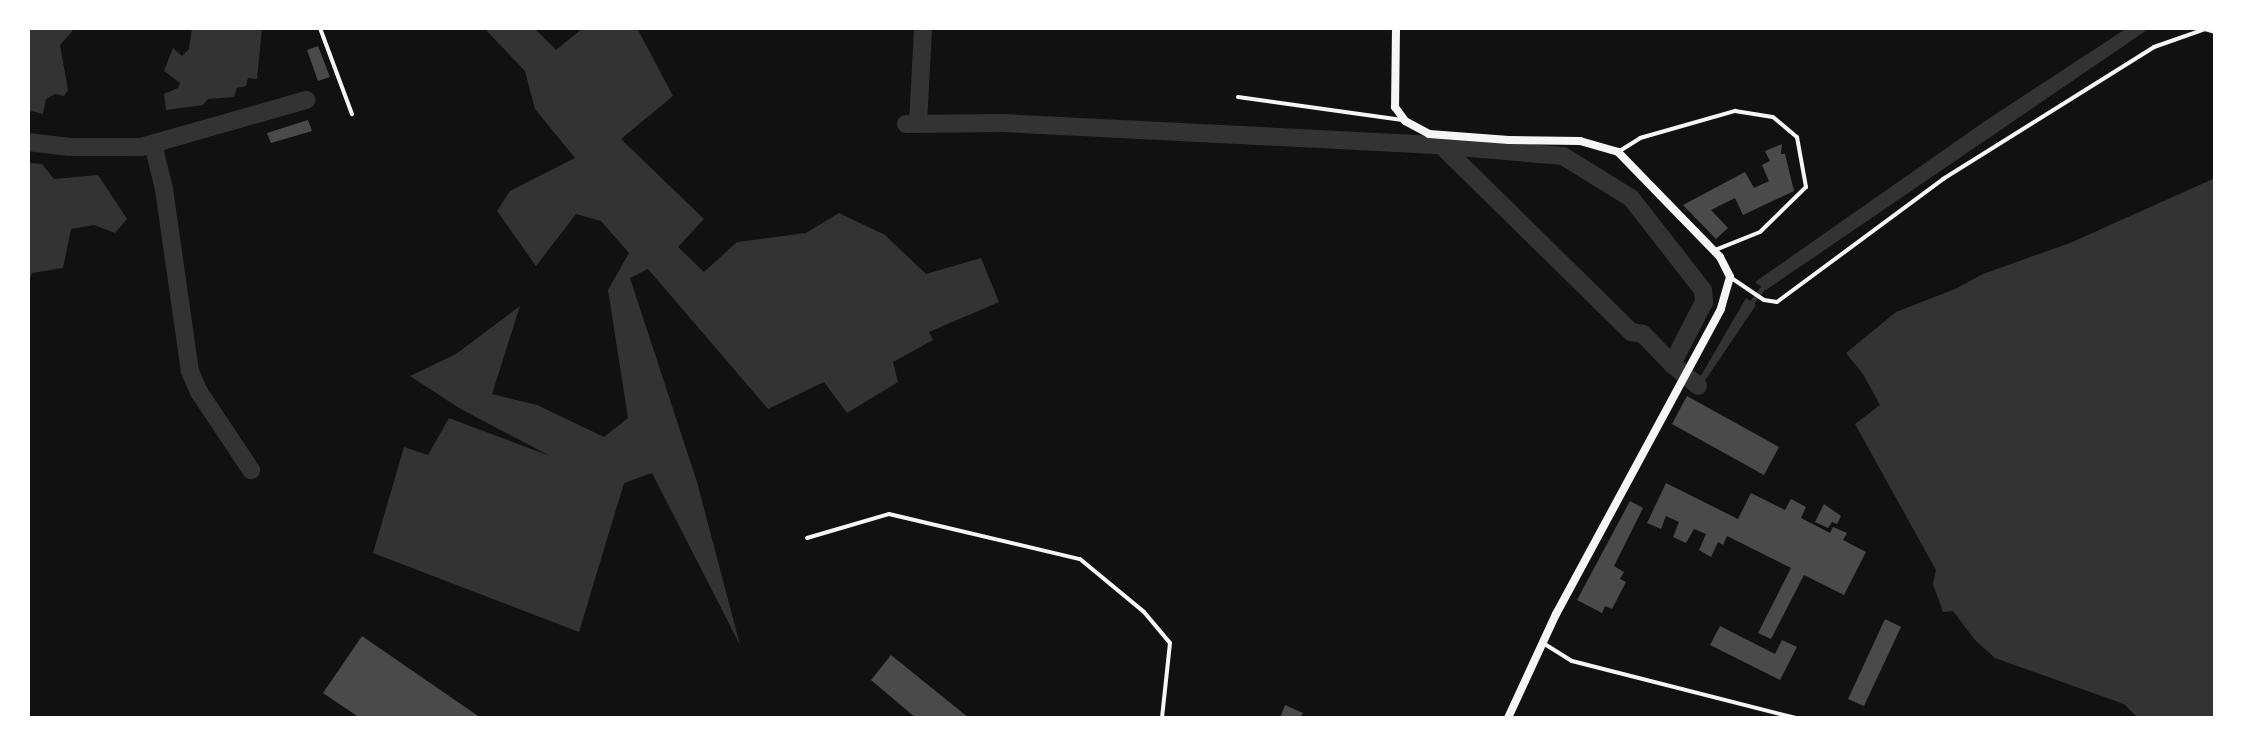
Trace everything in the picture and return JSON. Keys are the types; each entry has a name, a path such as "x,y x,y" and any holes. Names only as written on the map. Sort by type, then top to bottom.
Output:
{"street":[{"path":"1396,28 1395,107 1405,121 1429,134 1580,141 1618,152 1714,251 1730,277 1721,309 1543,642 1508,718"}],"lane":[{"path":"320,28 352,114"},
{"path":"1730,277 1764,300 1777,302 1943,179 2154,47 2205,29 2215,32"},
{"path":"1238,97 1405,121"},
{"path":"1618,152 1640,138 1735,111 1773,117 1797,137 1806,187 1760,232 1714,251"},
{"path":"807,538 889,514 1080,559 1144,612 1170,643 1162,718"},
{"path":"1543,642 1572,661 1796,718"}],"shaded area":[{"path":"28,28 75,28 60,45 68,90 64,96 55,94 46,99 43,114 31,111 29,115"},
{"path":"192,28 262,28 257,79 248,78 246,86 237,88 234,97 208,99 203,105 166,110 164,94 178,88 180,83 164,71 173,48 182,56 189,49"},
{"path":"484,28 534,28 556,50 583,28 637,28 673,96 621,139 704,219 678,247 704,272 737,242 806,233 839,213 885,235 926,274 981,258 999,302 929,332 933,340 893,362 898,382 847,413 824,382 768,409 648,269 630,278 697,482 740,645 652,473 624,483 579,632 373,553 404,447 428,455 449,418 550,456 459,408 410,376 456,354 520,306 492,394 537,405 604,437 628,418 608,290 629,253 601,221 576,214 536,266 497,211 510,191 575,158 535,109 525,71"},
{"path":"2127,28 2150,28 1766,290 1755,282 1988,119"},
{"path":"28,163 42,164 54,179 98,175 127,219 115,233 94,225 71,229 63,268 32,273 28,284"},
{"path":"2215,178 2215,718 2138,718 2124,704 1995,658 1975,640 1953,611 1943,612 1933,584 1936,570 1855,424 1880,405 1863,374 1846,353 1896,312 1955,289 1983,274 2070,243"},
{"path":"1746,298 1756,305 1698,391 1692,387 1693,382 1702,374"}],"building":[{"path":"318,46 330,77 318,81 307,50"},
{"path":"308,120 312,131 271,143 267,133"},
{"path":"1782,144 1781,154 1785,154 1794,191 1743,215 1735,198 1711,210 1728,228 1716,239 1683,205 1745,172 1754,188 1769,181 1762,165 1770,161 1765,151"},
{"path":"1687,396 1779,447 1764,475 1672,424"},
{"path":"1666,483 1738,519 1751,493 1785,510 1791,499 1806,507 1801,518 1830,533 1833,527 1847,533 1843,540 1866,552 1844,595 1804,575 1771,639 1758,633 1791,568 1727,536 1723,545 1718,542 1711,557 1699,550 1706,534 1694,529 1686,543 1673,537 1679,522 1666,516 1661,529 1647,523"},
{"path":"1630,501 1643,508 1614,566 1624,572 1620,579 1626,582 1612,609 1605,606 1602,613 1577,600"},
{"path":"1824,504 1841,516 1837,524 1832,522 1828,528 1815,522"},
{"path":"1885,619 1901,627 1864,706 1848,699"},
{"path":"1720,626 1775,654 1782,640 1797,647 1780,680 1710,645"},
{"path":"362,636 481,718 360,718 323,693"},
{"path":"891,655 969,718 916,718 871,680"},
{"path":"1285,705 1303,713 1300,718 1280,718"}],"waterway":[{"path":"918,124 923,28"},
{"path":"28,142 70,147 141,147 306,100"},
{"path":"906,124 1003,123 1435,145 1563,156 1631,198 1703,290 1704,302 1672,364 1698,386"},
{"path":"153,144 164,189 190,371 199,392 251,470"},
{"path":"1442,146 1631,332 1643,334 1672,364"},
{"path":"1748,307 1766,283"}]}
